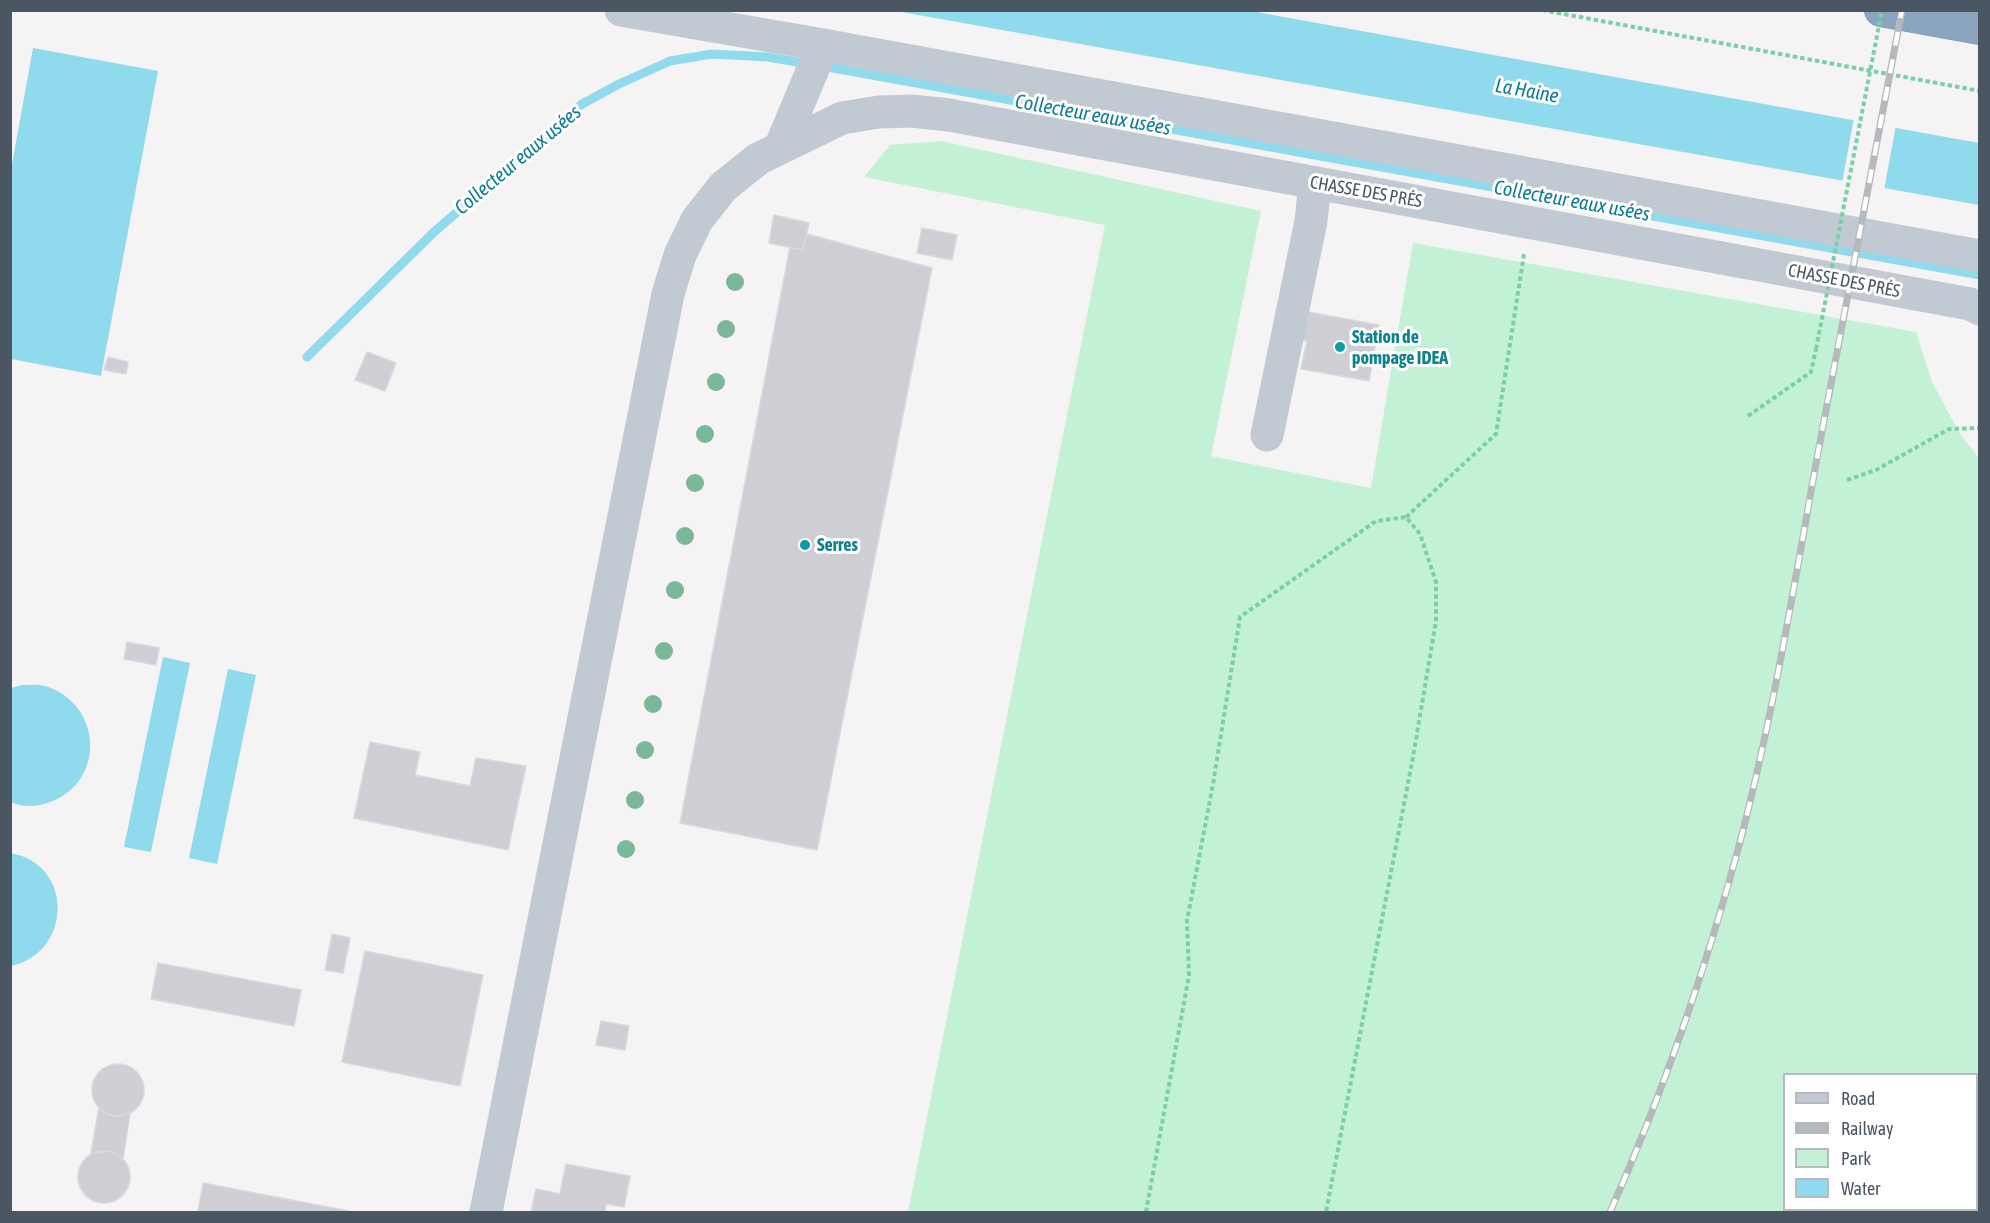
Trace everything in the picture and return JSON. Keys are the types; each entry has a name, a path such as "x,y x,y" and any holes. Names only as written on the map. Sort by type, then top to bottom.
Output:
{"highway":[{"path":"1881,10 1980,28"}],"street":[{"path":"621,10 1980,256"},
{"path":"769,154 823,45"},
{"name":"CHASSE DES PRÉS","path":"486,1212 668,294 680,255 697,220 723,187 769,154 843,118 879,112 912,111 949,115 1970,304 1980,309"},
{"path":"1267,435 1311,221 1315,183"}],"path":[{"path":"1542,10 1980,91"},
{"path":"1748,416 1810,372 1881,10"},
{"path":"1146,1212 1189,975 1186,921 1213,784 1240,616 1376,521 1406,517 1496,434 1530,222"},
{"path":"1847,480 1876,470 1948,429 1980,428"},
{"path":"1326,1212 1413,757 1436,621 1436,582 1420,534 1406,517"}],"green space":[{"path":"941,141 1261,211 1211,456 1371,488 1413,243 1916,332 1932,382 1960,434 1979,458 1979,1212 908,1212 1105,225 864,177 890,145"}],"water":[{"name":"La Haine","path":"896,11 1251,11 1979,143 1979,205"},
{"path":"33,48 158,71 101,376 11,359 11,170"},
{"path":"163,657 190,663 151,852 124,847"},
{"path":"228,669 256,675 217,864 189,858"},
{"path":"22,685 45,686 64,695 78,709 87,726 90,744 88,763 80,780 66,794 47,803 33,806 11,802 11,688"},
{"path":"10,853 31,860 46,873 55,890 58,908 55,927 46,944 31,958 11,966"}],"pier":[{"path":"1854,118 1896,125 1884,190 1842,183"}],"building":[{"path":"774,215 809,223 803,250 769,243"},
{"path":"922,228 957,235 952,260 917,253"},
{"name":"Serres","path":"807,234 932,268 817,850 680,823 790,247 803,250"},
{"name":"Station de pompage IDEA","path":"1303,311 1379,325 1369,381 1301,369 1307,341 1298,339"},
{"path":"367,352 396,363 385,391 355,380"},
{"path":"108,357 128,362 126,374 104,370"},
{"path":"127,642 159,648 156,665 124,659"},
{"path":"370,742 420,752 415,775 470,786 476,758 526,766 508,850 354,818"},
{"path":"332,934 350,938 343,973 325,970"},
{"path":"365,951 483,975 460,1086 342,1062"},
{"path":"158,963 301,990 294,1026 151,999"},
{"path":"601,1021 629,1026 625,1050 596,1045"},
{"path":"113,1064 123,1064 133,1068 140,1075 144,1090 140,1105 133,1112 123,1116 113,1116 103,1112 96,1105 92,1095 92,1085 96,1075 103,1068"},
{"path":"99,1107 107,1114 114,1116 130,1114 123,1159 108,1151 91,1153"},
{"path":"99,1151 109,1151 123,1158 130,1177 123,1196 109,1203 99,1203 89,1199 82,1192 78,1182 78,1172 82,1162 89,1155"},
{"path":"566,1164 630,1176 624,1207 606,1204 605,1212 531,1212 536,1189 560,1194"},
{"path":"203,1183 354,1212 198,1212"}],"waterway":[{"name":"Collecteur eaux usées","path":"307,357 434,232 582,104 670,61 712,54 768,57 808,64"},
{"name":"Collecteur eaux usées","path":"822,66 1980,275"}],"railway":[{"path":"1610,1212 1648,1122 1698,984 1752,795 1782,651 1902,10"}],"place":[{"name":"Station de pompage IDEA","path":"1340,347"},
{"name":"Serres","path":"805,545"}]}
